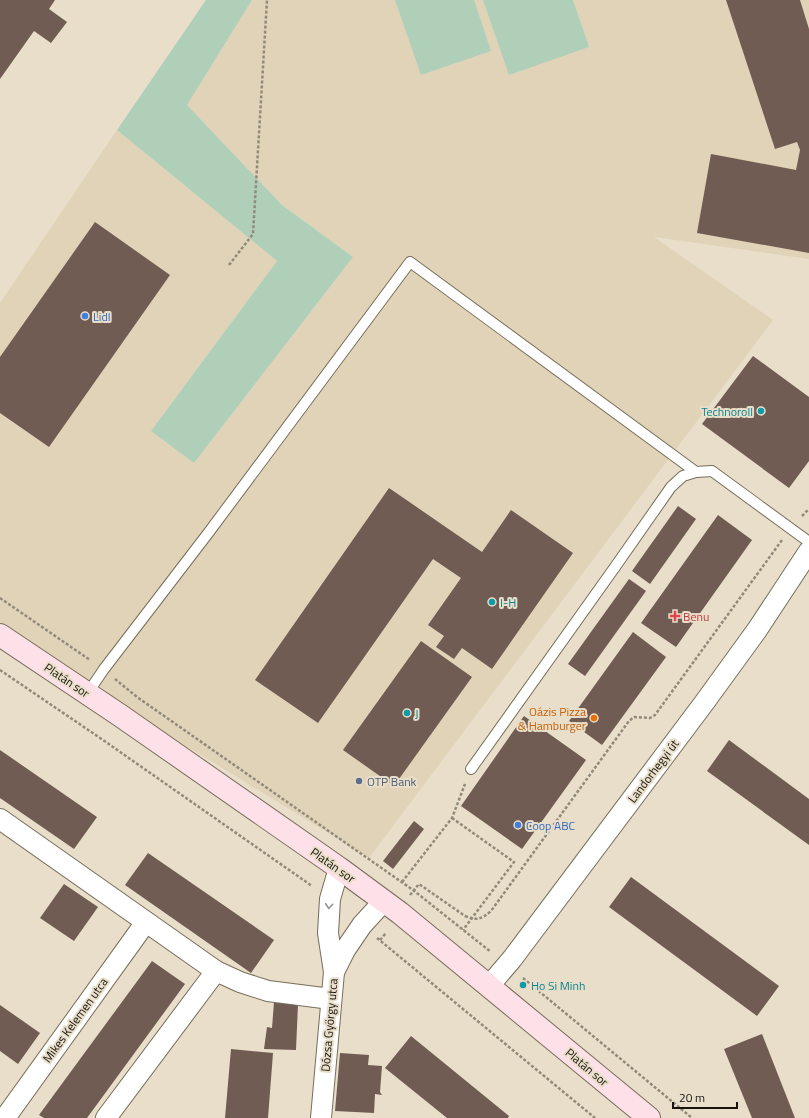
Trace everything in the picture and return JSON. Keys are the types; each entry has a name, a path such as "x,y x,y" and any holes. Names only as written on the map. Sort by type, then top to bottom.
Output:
{"street":[{"name":"Landorhegyi út","path":"489,986 512,959 757,630 809,551"},
{"name":"Platán sor","path":"0,635 121,716 339,868 392,907 649,1118"},
{"path":"0,819 216,971 240,982 268,991 331,999"},
{"path":"334,972 328,933 330,899 339,868"},
{"name":"Dózsa György utca","path":"321,1118 334,972 345,950 362,925 392,907"},
{"name":"Mikes Kelemen utca","path":"5,1118 146,922"},
{"path":"106,1118 216,971"}],"lane":[{"path":"87,694 410,262 696,472"},
{"path":"471,768 671,487 683,476 696,472 712,471 809,542"}],"path":[{"path":"229,266 253,234 268,0"},
{"path":"392,907 418,884 465,916 478,919 484,917 491,911 629,721 634,717 650,718 656,714 790,528"},
{"path":"0,670 103,740 330,899"},
{"path":"402,882 452,818 471,768"},
{"path":"452,818 514,862 463,930"},
{"path":"362,925 595,1118"}],"shaded area":[{"path":"252,0 809,0 809,259 654,237 773,320 369,858 90,687 0,622 0,303 117,130 277,261 151,431 194,463 353,257 282,205 187,105"}],"green space":[{"path":"206,0 252,0 187,105 282,205 353,257 194,463 151,431 277,261 117,130"},
{"path":"395,0 474,0 491,51 421,75"},
{"path":"483,0 573,0 589,47 509,75"}],"building":[{"path":"0,0 55,0 49,9 67,22 51,43 34,31 0,79"},
{"path":"726,0 800,0 809,29 809,253 697,233 711,154 796,170 800,150 797,142 775,149"},
{"name":"Lidl","path":"95,222 170,275 49,447 0,413 0,357"},
{"name":"Technoroll","path":"753,356 809,397 809,461 789,488 702,424"},
{"name":"I-H","path":"389,488 482,552 511,510 573,553 492,669 462,648 454,659 436,647 444,636 428,625 461,578 433,559 318,723 255,680"},
{"path":"678,506 696,519 650,584 632,571"},
{"path":"718,515 752,540 676,647 641,623"},
{"path":"629,579 646,591 585,676 568,664"},
{"path":"633,632 666,657 602,745 569,721"},
{"name":"J","path":"421,641 472,677 394,786 343,750"},
{"path":"524,716 586,760 522,849 461,806"},
{"path":"729,740 809,799 809,845 707,771"},
{"path":"0,750 97,817 74,849 0,798"},
{"path":"414,821 424,829 393,869 383,861"},
{"path":"148,853 274,940 251,973 125,885"},
{"path":"631,877 779,986 757,1016 609,907"},
{"path":"64,884 98,907 74,941 40,918"},
{"path":"152,961 185,984 87,1118 44,1118 39,1115"},
{"path":"274,1002 298,1004 296,1050 264,1049 267,1027 272,1028"},
{"path":"0,1005 40,1033 18,1064 0,1051"},
{"path":"762,1034 795,1118 752,1118 724,1049"},
{"path":"411,1036 509,1116 508,1118 447,1118 385,1068"},
{"path":"231,1049 273,1053 268,1118 225,1118"},
{"path":"340,1053 369,1055 368,1065 382,1066 380,1092 382,1095 375,1094 374,1113 335,1111"}],"place":[{"name":"Lidl","path":"85,316"},
{"name":"Technoroll","path":"761,411"},
{"name":"I-H","path":"492,602"},
{"name":"Benu","path":"675,616"},
{"name":"J","path":"407,713"},
{"name":"Oázis Pizza & Hamburger","path":"594,718"},
{"name":"OTP Bank","path":"359,781"},
{"name":"Coop ABC","path":"518,825"},
{"name":"Ho Si Minh","path":"523,985"}]}
